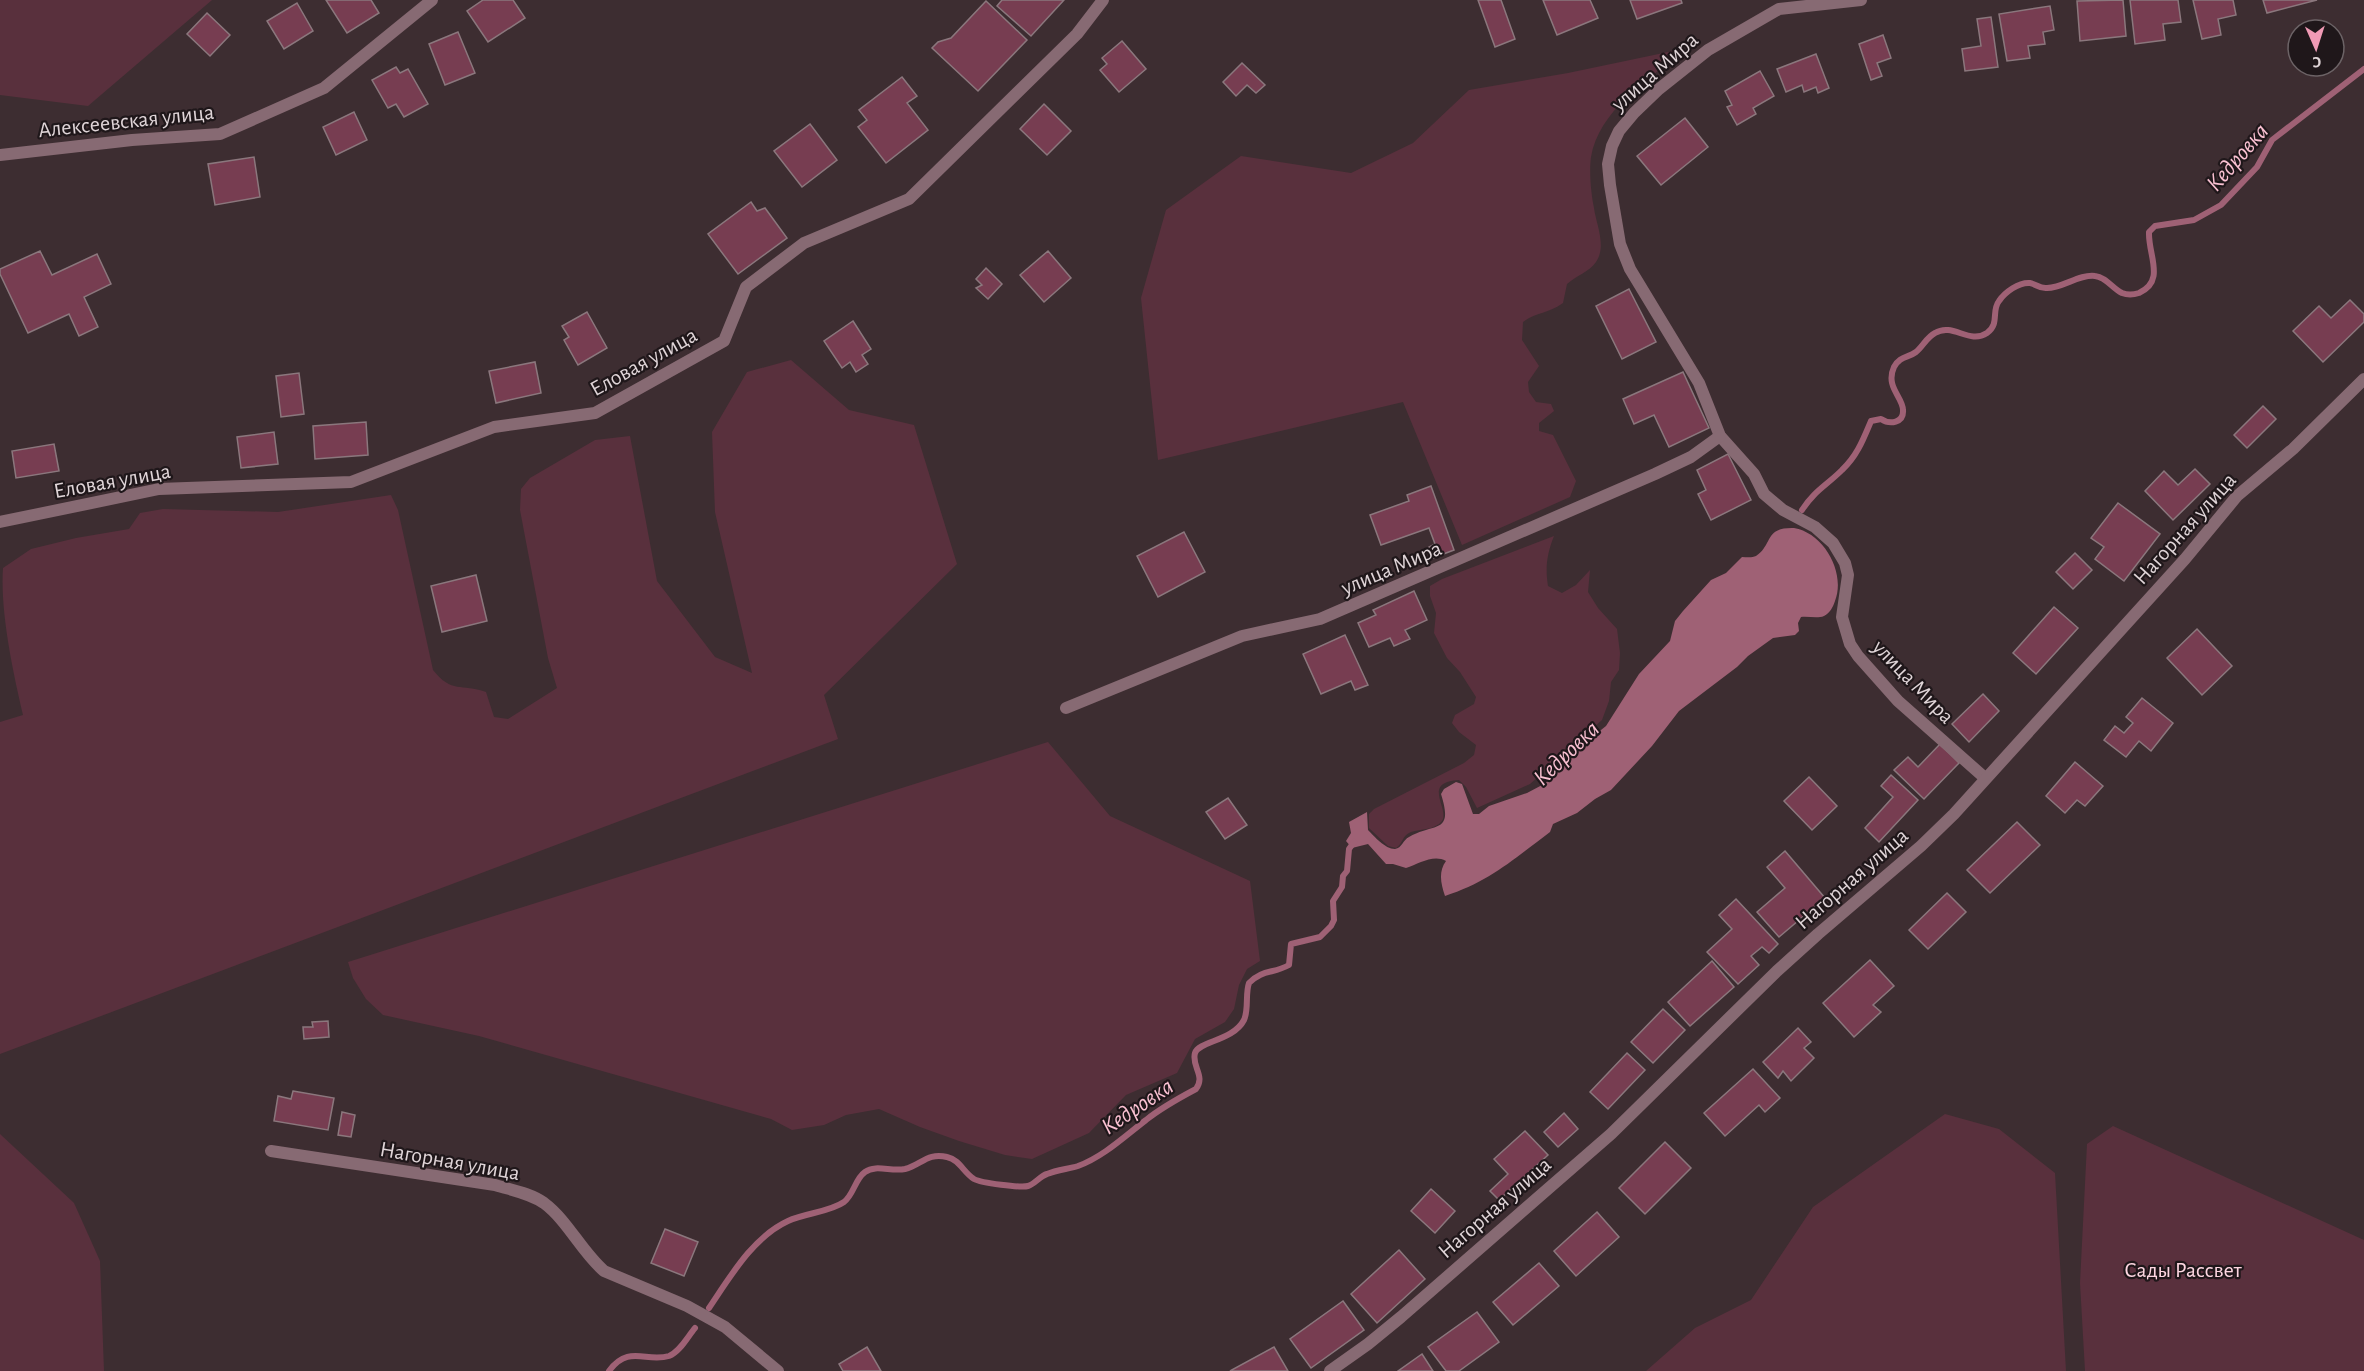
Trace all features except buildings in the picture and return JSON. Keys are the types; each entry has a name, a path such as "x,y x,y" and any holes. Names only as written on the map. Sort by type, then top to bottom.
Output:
{"street":[{"name":"Алексеевская улица","path":"0,155 132,140 220,134 324,88 432,0"},
{"name":"Еловая улица","path":"0,522 159,489 351,482 494,427 595,413 724,341 746,287 804,243 909,199 1077,34 1103,0"},
{"name":"улица Мира","path":"1861,0 1797,3 1779,9 1708,50 1659,89 1619,131 1612,146 1608,164 1610,185 1620,244 1630,269 1699,383 1720,436 1754,474 1764,494 1783,510 1815,527 1833,543 1845,563 1848,575 1842,617 1850,644 1898,701 1985,778"},
{"name":"Нагорная улица","path":"1337,1369 1401,1317 1611,1134 1818,934 1921,846 1954,814 2185,559 2237,496 2293,449 2364,379"},
{"name":"улица Мира","path":"1066,708 1242,636 1320,619 1655,474 1691,457 1720,436"},
{"name":"Нагорная улица","path":"271,1152 495,1185 524,1193 543,1203 559,1217 594,1263 604,1271 687,1306 725,1327 778,1371"}],"green space":[{"path":"0,0 212,0 88,106 0,95"},
{"path":"1673,51 1680,54 1626,98 1604,125 1596,140 1590,169 1592,196 1601,242 1596,262 1567,284 1563,303 1523,322 1522,340 1539,366 1528,382 1529,392 1536,402 1551,404 1554,411 1539,423 1539,431 1553,435 1576,481 1570,497 1462,545 1403,402 1158,460 1141,298 1166,210 1241,156 1351,173 1413,143 1469,90 1568,73"},
{"path":"791,360 849,410 914,425 957,564 824,695 838,739 0,1054 0,722 23,715 5,623 3,568 31,549 129,529 140,513 163,509 278,512 391,495 398,510 433,670 452,685 486,692 494,717 508,719 557,688 548,658 520,510 521,489 530,478 595,440 630,436 657,581 715,657 752,673 715,512 712,432 747,372"},
{"path":"1554,536 1547,561 1548,586 1562,593 1576,585 1590,570 1588,592 1598,608 1617,629 1620,653 1619,670 1611,682 1609,701 1602,720 1530,784 1477,808 1466,787 1459,780 1441,786 1439,797 1443,810 1442,821 1432,828 1408,833 1396,848 1388,846 1369,828 1369,814 1374,809 1464,763 1474,755 1476,745 1459,732 1452,723 1455,715 1474,704 1476,697 1460,672 1447,658 1434,633 1436,613 1430,596 1430,586 1442,579"},
{"path":"1048,742 1110,816 1250,881 1260,961 1247,969 1239,985 1234,1009 1225,1022 1195,1039 1177,1073 1126,1095 1089,1133 1032,1159 1005,1155 959,1141 879,1109 846,1115 824,1125 792,1130 771,1119 479,1036 383,1015 366,999 353,978 348,962"},
{"path":"1945,1114 1999,1129 2055,1173 2066,1371 1646,1371 1695,1328 1751,1300 1813,1207"},
{"name":"Сады Рассвет","path":"2113,1126 2364,1240 2364,1371 2085,1371 2080,1283 2087,1144"},
{"path":"0,1134 74,1203 100,1261 104,1371 0,1371"}],"shaded area":[{"path":"1794,528 1805,531 1815,538 1830,556 1835,567 1838,590 1830,612 1821,617 1801,617 1798,623 1799,631 1795,635 1773,638 1748,656 1679,711 1652,746 1611,790 1577,813 1553,824 1550,832 1500,869 1475,884 1445,896 1441,874 1446,861 1431,859 1406,868 1386,864 1368,844 1352,848 1346,841 1351,833 1349,822 1367,812 1368,830 1377,839 1391,848 1401,846 1409,837 1443,822 1445,816 1441,794 1444,789 1456,782 1462,784 1473,814 1479,814 1489,806 1527,793 1544,784 1586,742 1606,726 1639,674 1670,641 1675,621 1711,580 1726,573 1742,557 1756,556 1778,530"}],"waterway":[{"name":"Кедровка","path":"1802,510 1816,493 1852,459 1871,421 1881,419 1896,422 1901,418 1902,405 1892,380 1894,367 1899,361 1916,352 1930,337 1942,330 1955,331 1974,337 1987,333 1993,326 1999,301 2005,294 2021,284 2030,283 2042,288 2053,287 2083,277 2095,276 2102,278 2122,293 2139,293 2147,288 2154,274 2149,232 2155,226 2194,220 2221,205 2257,167 2272,140 2364,69"},
{"name":"Кедровка","path":"709,1308 743,1259 764,1237 788,1221 832,1208 844,1202 862,1175 869,1170 905,1169 940,1156 955,1161 978,1181 1028,1186 1044,1175 1078,1166 1096,1157 1114,1146 1158,1111 1196,1089 1200,1080 1194,1058 1195,1053 1203,1046 1225,1037 1239,1027 1245,1016 1249,983 1259,976 1289,965 1291,944 1320,937 1331,926 1334,920 1333,901 1342,887 1343,876 1347,871 1349,849 1354,842"},
{"name":"Кедровка","path":"609,1371 616,1363 631,1356 653,1358 669,1356 680,1347 695,1328"}]}
